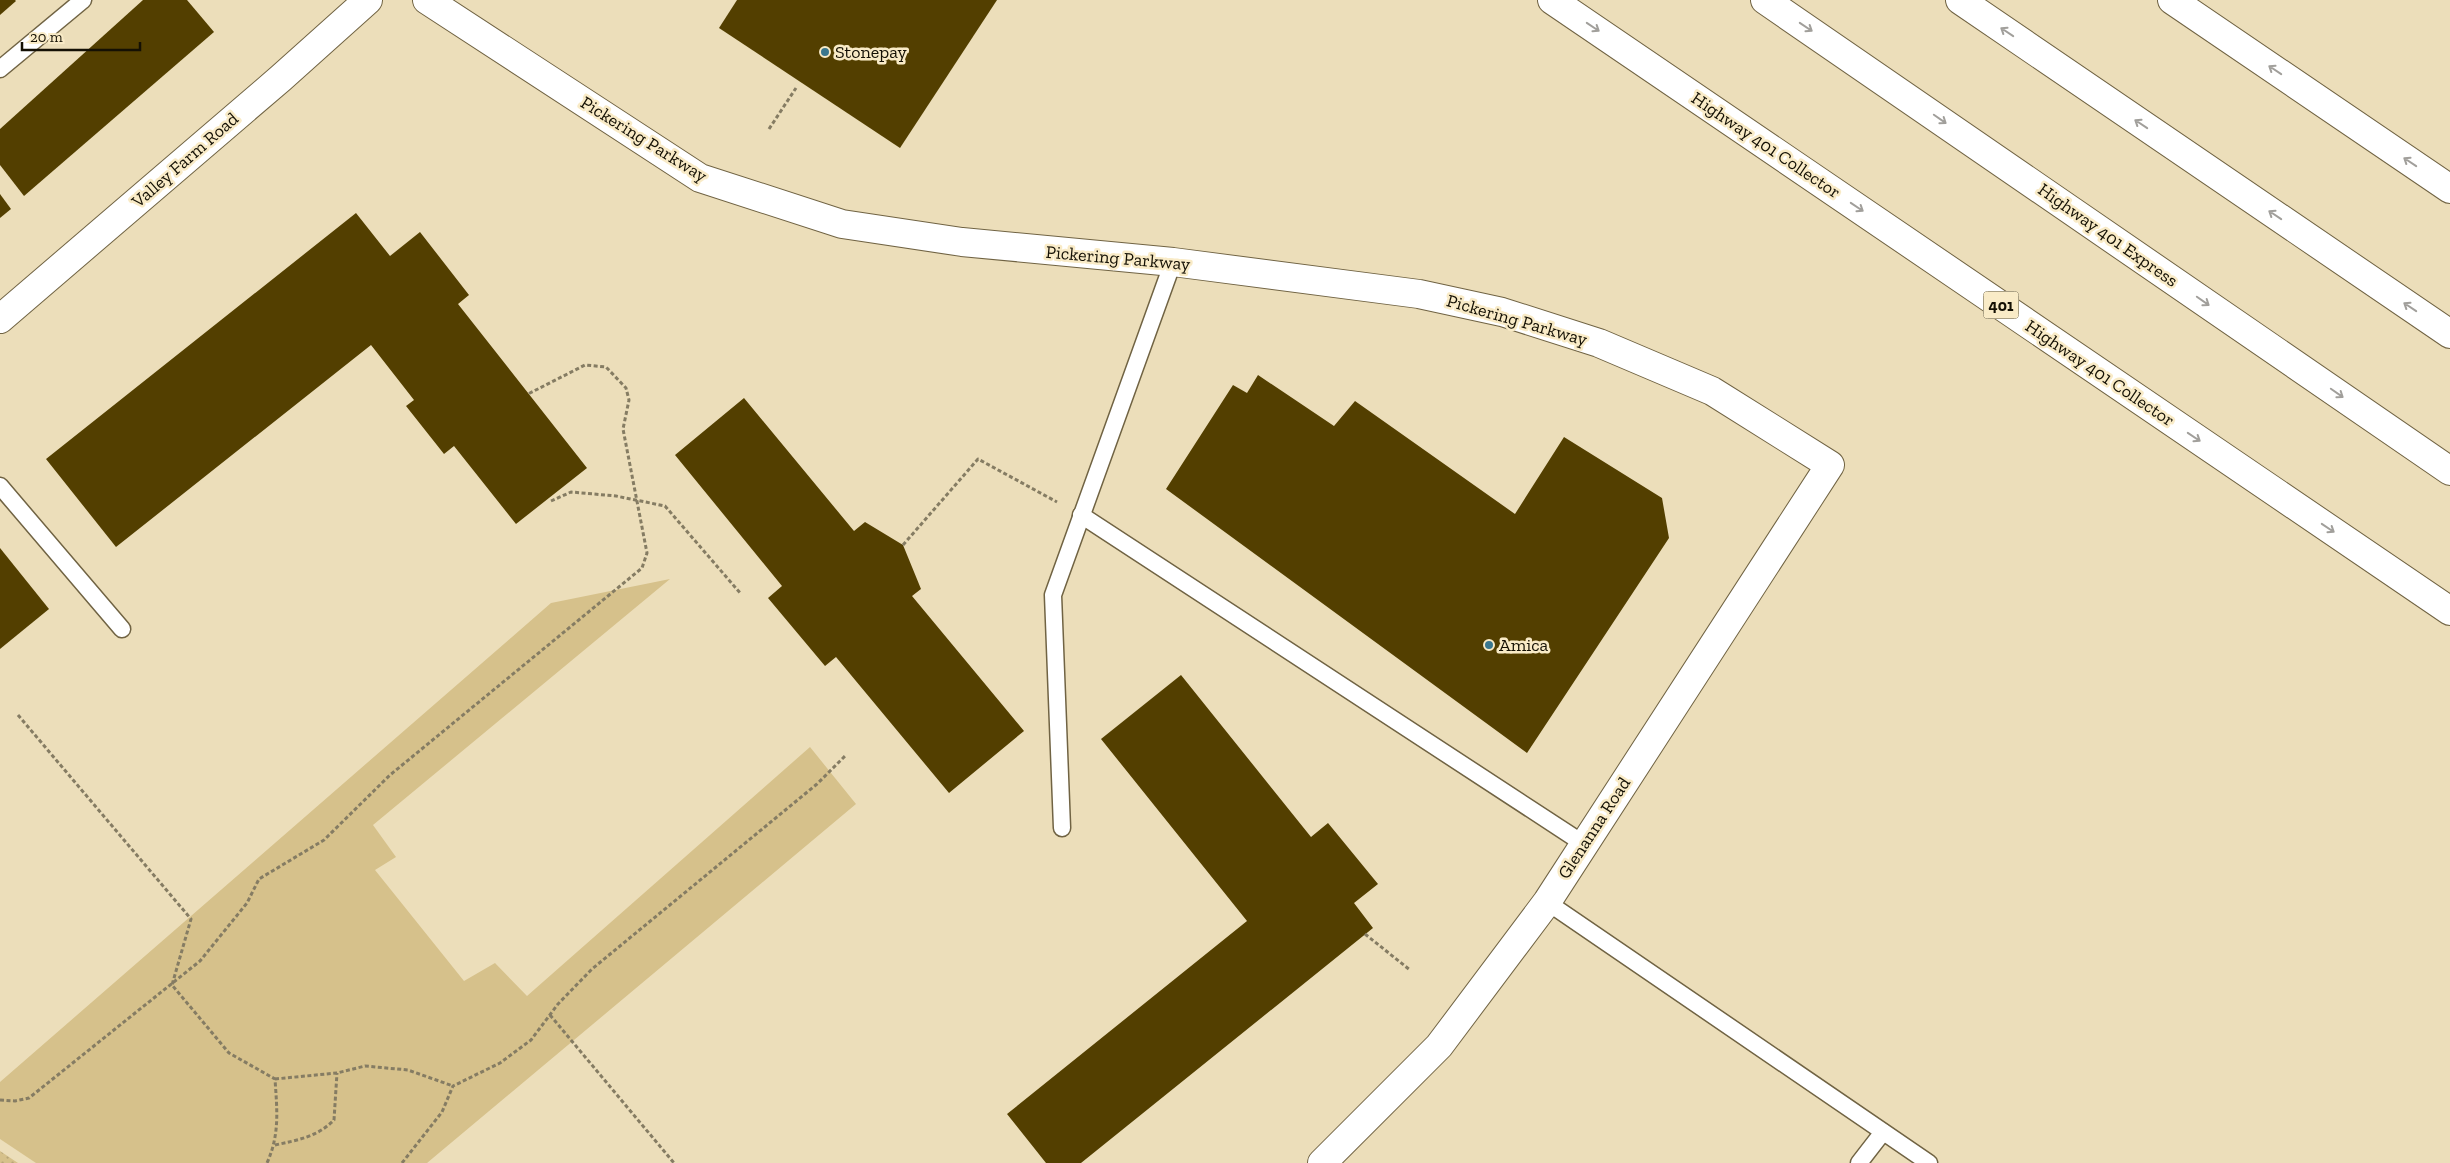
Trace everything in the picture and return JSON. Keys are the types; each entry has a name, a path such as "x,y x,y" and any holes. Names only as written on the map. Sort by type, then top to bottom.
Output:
{"main road":[{"name":"Valley Farm Road","path":"0,319 281,78 368,0"},
{"name":"Pickering Parkway","path":"427,0 700,178 842,224 1002,247 1173,262 1420,294 1502,312 1599,343 1712,391 1830,465"},
{"name":"Highway 401 Collector","path":"1552,0 2450,611"},
{"name":"Highway 401 Express","path":"1765,0 2450,471"},
{"path":"1960,0 2450,334"},
{"path":"2172,0 2450,189"},
{"name":"Glenanna Road","path":"1322,1163 1439,1046 1547,902 1830,465"}],"lane":[{"path":"0,68 62,6 83,0"},
{"path":"1062,828 1054,595 1173,262"},
{"path":"0,486 122,628"},
{"path":"1081,515 1584,844"},
{"path":"1547,902 1929,1163"},
{"path":"1859,1163 1883,1132"}],"path":[{"path":"769,129 796,88"},
{"path":"0,1100 15,1101 29,1098 172,986 200,961 247,903 259,879 324,840 390,775 642,568 647,553 623,430 629,400 626,388 606,367 585,365 528,394"},
{"path":"903,545 978,459 1081,515"},
{"path":"551,501 571,492 616,496 665,506 741,594"},
{"path":"18,715 191,919 172,986"},
{"path":"402,1163 442,1112 453,1086 500,1063 531,1040 550,1015 592,969 817,784 846,755"},
{"path":"1365,934 1410,970"},
{"path":"172,986 229,1053 275,1079 336,1072 365,1066 408,1070 453,1086"},
{"path":"550,1015 674,1163"},
{"path":"275,1145 308,1137 323,1131 334,1120 336,1072"},
{"path":"268,1163 275,1145 277,1110 275,1079"}],"shaded area":[{"path":"670,579 373,825 396,857 375,870 464,981 495,963 527,996 810,747 856,804 427,1163 36,1163 0,1139 0,1082 551,603"},
{"path":"0,1151 18,1163 0,1163"}],"building":[{"path":"0,0 15,0 16,1 0,15"},
{"path":"143,0 187,0 214,32 24,196 0,165 0,129"},
{"path":"737,0 997,0 900,148 719,28"},
{"path":"0,194 11,209 0,218"},
{"path":"356,213 390,256 420,232 469,295 458,304 587,468 516,524 454,446 444,454 406,406 414,400 371,345 116,547 46,459"},
{"name":"Amica","path":"1258,375 1334,426 1355,401 1515,514 1564,437 1662,498 1669,538 1527,753 1166,489 1233,385 1247,393"},
{"path":"744,398 854,531 865,522 903,545 921,589 912,596 1024,731 949,793 836,657 825,666 768,598 782,586 675,455"},
{"path":"0,548 49,609 0,649"},
{"path":"1181,675 1311,837 1328,823 1378,884 1354,903 1373,928 1081,1163 1046,1163 1007,1114 1247,921 1101,739"}],"place":[{"name":"Stonepay","path":"825,52"},
{"name":"Amica","path":"1489,645"}]}
